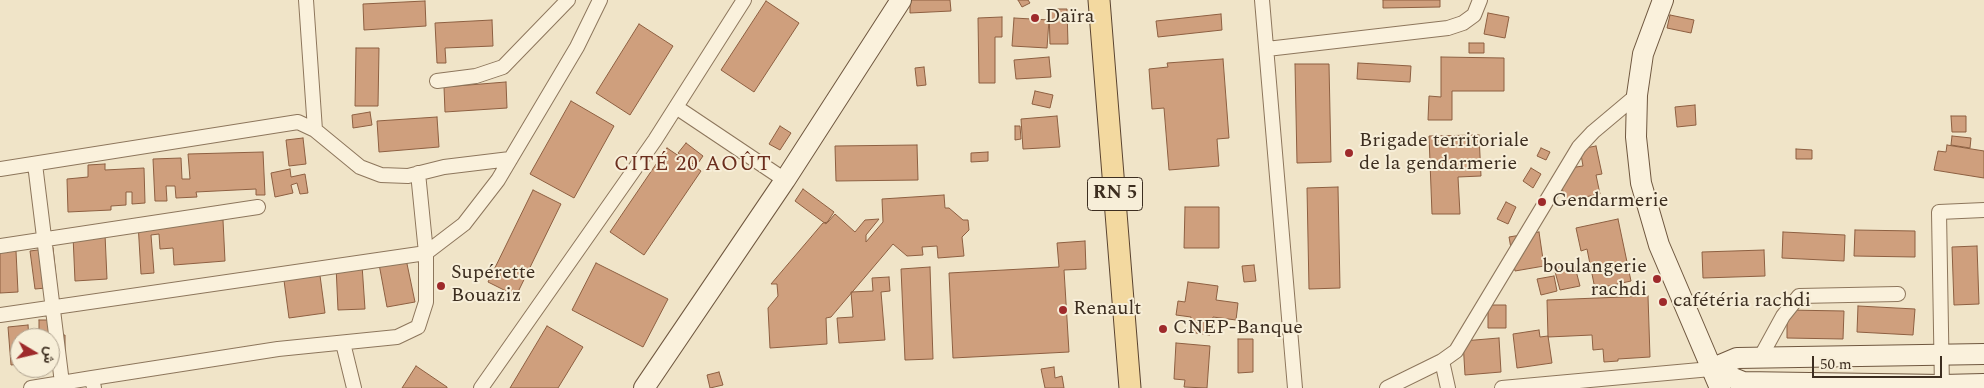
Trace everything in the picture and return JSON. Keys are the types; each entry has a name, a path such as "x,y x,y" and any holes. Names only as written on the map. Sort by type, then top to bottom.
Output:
{"main road":[{"name":"RN 5","path":"1099,0 1130,388"}],"street":[{"path":"306,0 315,130"},
{"path":"437,81 476,76 503,67 568,0"},
{"path":"0,315 426,253 464,224 498,180 577,47 600,0"},
{"path":"481,388 649,148 744,0"},
{"path":"648,387 901,0"},
{"path":"1262,0 1295,388"},
{"path":"1267,49 1448,28 1463,23 1474,15 1480,0"},
{"path":"1663,0 1643,54 1637,95 1636,137 1641,183 1659,245 1720,388"},
{"path":"1387,388 1442,361 1456,351 1579,147 1593,132 1637,95"},
{"path":"676,107 785,180"},
{"path":"0,169 298,122 315,130 360,167 381,175 408,176 444,167 510,159"},
{"path":"35,164 62,383"},
{"path":"31,388 62,383 93,383 278,349 397,337 418,327 426,302 426,253 418,173"},
{"path":"0,246 258,207"},
{"path":"1942,386 1939,212 1984,210"},
{"path":"1760,358 1783,316 1799,296 1898,294"},
{"path":"342,343 354,388"},
{"path":"1502,388 1711,369 1738,358 1984,354"},
{"path":"1442,361 1448,388"},
{"path":"1711,369 1743,382 1942,386 1984,384"}],"building":[{"path":"910,0 950,0 951,11 910,13"},
{"path":"1018,0 1028,0 1030,3 1022,7"},
{"path":"1383,0 1440,0 1440,7 1383,8"},
{"path":"425,1 426,26 364,30 363,4"},
{"path":"766,1 799,23 754,92 721,70"},
{"path":"1049,9 1067,9 1068,44 1050,44"},
{"path":"1488,13 1509,17 1505,38 1484,34"},
{"path":"1221,14 1222,30 1158,37 1156,21"},
{"path":"1670,15 1694,20 1691,33 1667,28"},
{"path":"1002,17 1002,37 995,37 995,83 979,83 978,18"},
{"path":"1014,18 1049,20 1047,48 1012,46"},
{"path":"492,20 493,46 445,48 446,63 437,63 435,23"},
{"path":"639,24 673,46 630,115 596,93"},
{"path":"1469,43 1484,43 1484,53 1469,53"},
{"path":"356,48 379,48 378,106 355,106"},
{"path":"1049,57 1051,77 1016,79 1014,60"},
{"path":"1441,57 1504,58 1504,91 1452,91 1452,120 1428,120 1429,96 1441,97"},
{"path":"1223,59 1229,138 1217,139 1219,166 1169,170 1164,108 1152,109 1149,69 1168,67 1167,63"},
{"path":"1358,63 1411,66 1410,82 1357,79"},
{"path":"1295,64 1329,64 1331,162 1297,163"},
{"path":"924,67 926,85 917,86 915,68"},
{"path":"506,82 507,108 445,112 444,87"},
{"path":"1035,91 1053,95 1050,108 1032,104"},
{"path":"571,101 614,126 574,198 530,174"},
{"path":"1695,105 1696,125 1677,127 1675,107"},
{"path":"370,112 372,125 353,128 352,115"},
{"path":"1057,116 1060,147 1023,149 1021,119"},
{"path":"1951,116 1966,116 1966,132 1952,132"},
{"path":"437,117 439,147 379,152 377,121"},
{"path":"780,126 791,133 780,150 769,144"},
{"path":"1015,126 1020,126 1021,139 1015,140"},
{"path":"1479,135 1481,176 1458,177 1460,214 1432,214 1429,136"},
{"path":"1952,136 1971,138 1970,148 1951,145"},
{"path":"303,138 306,164 289,166 286,140"},
{"path":"686,143 703,156 696,166 678,153"},
{"path":"917,145 918,180 836,181 835,146"},
{"path":"1947,145 1984,151 1984,178 1934,170 1938,151 1946,152"},
{"path":"1596,146 1602,174 1596,175 1600,194 1565,201 1560,178 1570,176 1569,168 1583,166 1580,149"},
{"path":"667,148 701,171 644,255 610,232"},
{"path":"1541,148 1550,152 1546,160 1537,156"},
{"path":"1796,149 1812,150 1812,159 1796,159"},
{"path":"263,152 265,195 256,195 256,189 196,192 197,197 176,198 175,186 166,186 167,201 155,201 153,159 181,158 182,179 190,179 188,154"},
{"path":"988,152 988,161 971,162 971,153"},
{"path":"105,164 105,170 144,168 145,203 132,204 132,192 126,192 126,205 111,206 111,210 68,212 67,179 88,177 88,165"},
{"path":"1531,168 1541,174 1533,188 1523,181"},
{"path":"290,169 291,177 305,174 308,193 300,194 297,183 291,185 293,193 275,197 271,173"},
{"path":"1338,187 1340,288 1309,289 1307,188"},
{"path":"803,189 834,212 826,224 795,201"},
{"path":"533,190 561,204 516,296 488,282"},
{"path":"944,195 945,208 949,208 963,220 968,220 969,230 962,237 964,256 938,258 937,246 922,247 923,255 907,256 893,244 831,317 826,318 827,344 770,348 768,308 778,296 777,284 771,284 823,223 828,222 835,214 855,232 865,220 879,219 866,235 866,242 883,222 882,199"},
{"path":"1506,202 1516,207 1508,224 1497,219"},
{"path":"1185,207 1219,207 1219,248 1184,248"},
{"path":"1618,219 1631,281 1595,289 1587,249 1581,251 1576,228"},
{"path":"223,220 225,261 174,265 173,248 160,249 159,234 151,235 154,273 141,274 138,223 181,224"},
{"path":"1855,230 1915,231 1915,257 1854,256"},
{"path":"1539,232 1544,266 1515,271 1509,237"},
{"path":"1783,232 1845,235 1844,261 1782,258"},
{"path":"105,234 107,279 75,281 73,236"},
{"path":"1085,241 1086,269 1064,270 1069,352 953,358 949,273 1059,267 1057,243"},
{"path":"1977,246 1979,304 1954,305 1952,247"},
{"path":"53,248 57,287 35,289 30,251"},
{"path":"1764,250 1765,276 1703,278 1702,252"},
{"path":"16,251 18,292 0,293 0,252"},
{"path":"406,259 415,302 387,307 379,264"},
{"path":"596,263 668,299 643,347 572,310"},
{"path":"1574,263 1580,286 1560,290 1554,268"},
{"path":"362,265 365,309 338,310 336,266"},
{"path":"1254,265 1256,281 1244,282 1242,266"},
{"path":"930,267 933,359 905,360 901,269"},
{"path":"319,268 325,313 289,318 283,273"},
{"path":"1554,276 1557,291 1541,295 1537,279"},
{"path":"889,277 890,291 881,292 885,340 839,343 837,318 853,317 851,292 873,291 872,278"},
{"path":"1188,282 1218,286 1216,300 1238,303 1236,320 1213,317 1210,335 1189,332 1191,317 1176,315 1178,301 1185,302"},
{"path":"1648,296 1650,357 1604,362 1603,349 1593,350 1592,335 1548,337 1547,300"},
{"path":"1488,305 1506,305 1506,328 1488,328"},
{"path":"1858,306 1915,309 1913,335 1857,332"},
{"path":"1787,310 1844,311 1843,339 1787,338"},
{"path":"39,320 49,320 50,328 39,328"},
{"path":"28,325 28,328 10,328 10,352 8,327"},
{"path":"547,326 583,347 558,388 510,388"},
{"path":"1539,330 1540,337 1548,336 1552,363 1517,368 1513,334"},
{"path":"60,335 65,335 65,361 60,361"},
{"path":"1499,338 1501,372 1465,375 1463,341"},
{"path":"1238,339 1253,339 1253,372 1238,373"},
{"path":"1176,343 1210,346 1207,388 1184,387 1185,380 1174,379"},
{"path":"416,366 447,387 447,388 402,388"},
{"path":"1054,367 1055,378 1062,376 1064,388 1045,388 1041,369"},
{"path":"719,372 723,385 710,388 707,375"}],"place":[{"name":"Daïra","path":"1035,18"},
{"name":"Brigade territoriale de la gendarmerie","path":"1349,153"},
{"name":"Gendarmerie","path":"1542,202"},
{"name":"boulangerie rachdi","path":"1657,279"},
{"name":"Supérette Bouaziz","path":"441,286"},
{"name":"cafétéria rachdi","path":"1663,302"},
{"name":"Renault","path":"1063,310"},
{"name":"CNEP-Banque","path":"1163,329"}],"district":[{"name":"CITÉ 20 AOÛT","path":"693,166"}]}
